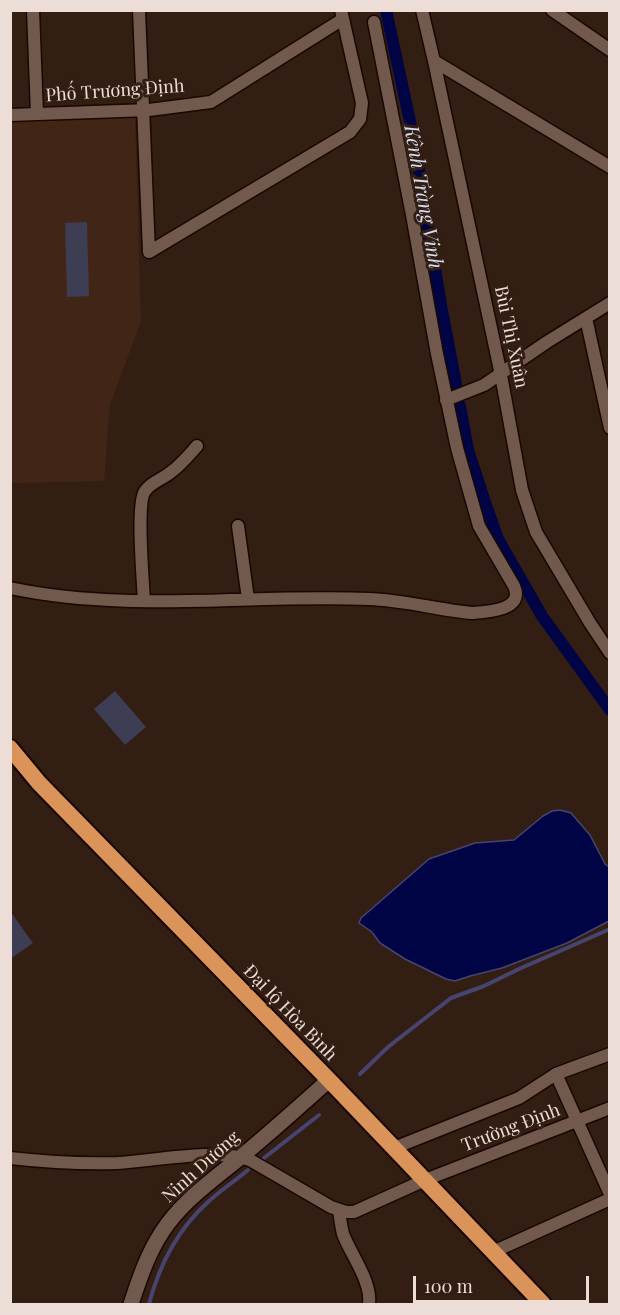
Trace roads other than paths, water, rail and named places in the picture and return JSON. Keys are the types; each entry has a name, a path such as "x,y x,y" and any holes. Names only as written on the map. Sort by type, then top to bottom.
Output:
{"highway":[{"name":"Đại lộ Hòa Bình","path":"10,748 39,783 329,1080 543,1305"}],"street":[{"path":"33,10 37,114"},
{"path":"139,10 149,252 350,132 360,119 362,103 342,15"},
{"name":"Bùi Thị Xuân","path":"422,10 501,375 522,490 536,532 609,653"},
{"path":"552,10 609,50"},
{"name":"Phố Trương Định","path":"10,115 143,110 211,102 342,15"},
{"path":"10,588 58,597 144,601 370,599 472,613 501,609 515,600 514,586 479,526 467,487 446,400 374,22"},
{"path":"434,60 609,167"},
{"path":"446,400 475,389 501,375 609,303"},
{"path":"586,318 609,428"},
{"path":"144,601 142,495 149,486 178,467 197,446"},
{"path":"238,526 248,599"},
{"path":"394,1148 519,1098 556,1074 609,1054"},
{"path":"556,1074 609,1194"},
{"name":"Ninh Dương","path":"131,1305 148,1257 170,1221 193,1196 329,1080"},
{"name":"Trường Định","path":"339,1210 354,1212 425,1180 609,1108"},
{"path":"10,1158 70,1163 203,1156 241,1157 250,1160 339,1210 344,1235 368,1287 369,1305"},
{"path":"493,1252 609,1199"}],"waterway":[{"name":"Kênh Tràng Vinh","path":"386,10 414,140 456,384"},
{"name":"Kênh Tràng Vinh","path":"460,406 468,450 498,539 542,616 610,710"},
{"path":"360,1074 388,1047 451,998 484,986 610,929"},
{"path":"264,1158 319,1115"},
{"path":"149,1304 164,1262 179,1236 208,1202 248,1170"}]}
